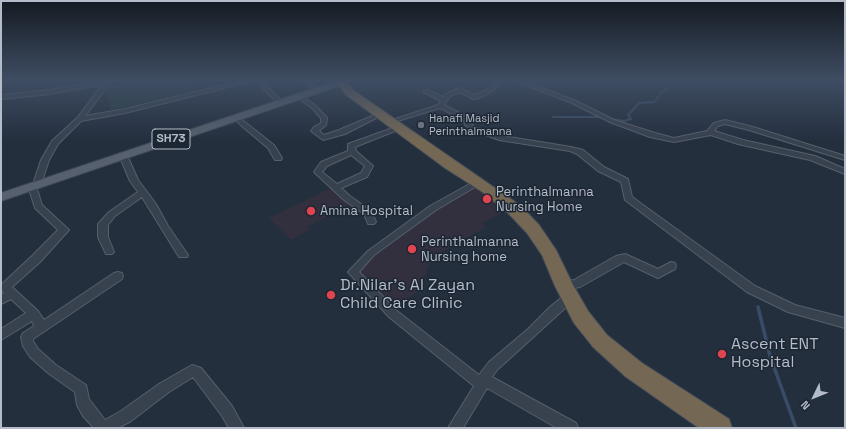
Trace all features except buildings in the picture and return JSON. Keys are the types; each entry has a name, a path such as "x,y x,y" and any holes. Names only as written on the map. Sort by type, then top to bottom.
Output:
{"highway":[{"path":"362,101 389,122 515,210 533,229 550,254 567,292 581,317 600,341 634,370 720,428"}],"main road":[{"name":"SH73","path":"1,197 122,155 287,101"}],"street":[{"path":"40,328 38,320 34,314 5,287 10,280 36,259 64,230 38,206 35,185 45,160 55,143 79,119 92,101"},
{"path":"79,119 125,111 166,101"},
{"path":"305,101 324,118 324,124 316,128 315,131 322,138 389,122 442,103"},
{"path":"439,101 467,119 467,124 475,129 502,138 571,148 580,152 601,169 625,181 628,198 751,289 792,309 845,323"},
{"path":"572,101 612,121 653,135 674,140 710,133 805,156 845,172"},
{"path":"236,118 271,147 278,158"},
{"path":"336,187 364,176 368,170 369,166 352,152 350,146 389,122"},
{"path":"710,133 716,124 725,122 751,128 845,158"},
{"path":"352,152 328,162 318,172 347,198 368,213 371,222"},
{"path":"122,155 134,181 143,192 183,255"},
{"path":"478,183 433,208 371,253 353,272 393,314 483,382 571,428"},
{"path":"109,252 103,238 103,224 112,214 143,192"},
{"path":"456,428 494,366 554,310 567,292 576,284 620,259 625,258 658,274 671,266"},
{"path":"118,276 27,337 27,342 34,353 52,369 81,389 82,401 88,412 104,428 126,416 164,388 192,371 197,372 227,411 237,428"},
{"path":"1,300 11,294"},
{"path":"1,335 34,314"}],"shaded area":[{"name":"Perinthalmanna Nursing home","path":"477,185 508,210 482,223 486,227 433,257 417,292 393,311 357,270 372,253 432,211"},
{"name":"Amina Hospital","path":"331,188 351,204 307,227 309,230 291,240 269,218"}],"green space":[{"path":"109,101 152,101 111,110"}],"waterway":[{"path":"612,119 624,121 631,119 628,115 639,103 655,101"},
{"path":"553,117 598,117"},
{"path":"758,307 770,356 796,428"}],"place":[{"name":"Hanafi Masjid Perinthalmanna","path":"421,125"},
{"name":"Perinthalmanna Nursing Home","path":"487,199"},
{"name":"Amina Hospital","path":"311,211"},
{"name":"Perinthalmanna Nursing home","path":"412,249"},
{"name":"Dr.Nilar's Al Zayan Child Care Clinic","path":"331,295"},
{"name":"Ascent ENT Hospital","path":"722,354"}]}
